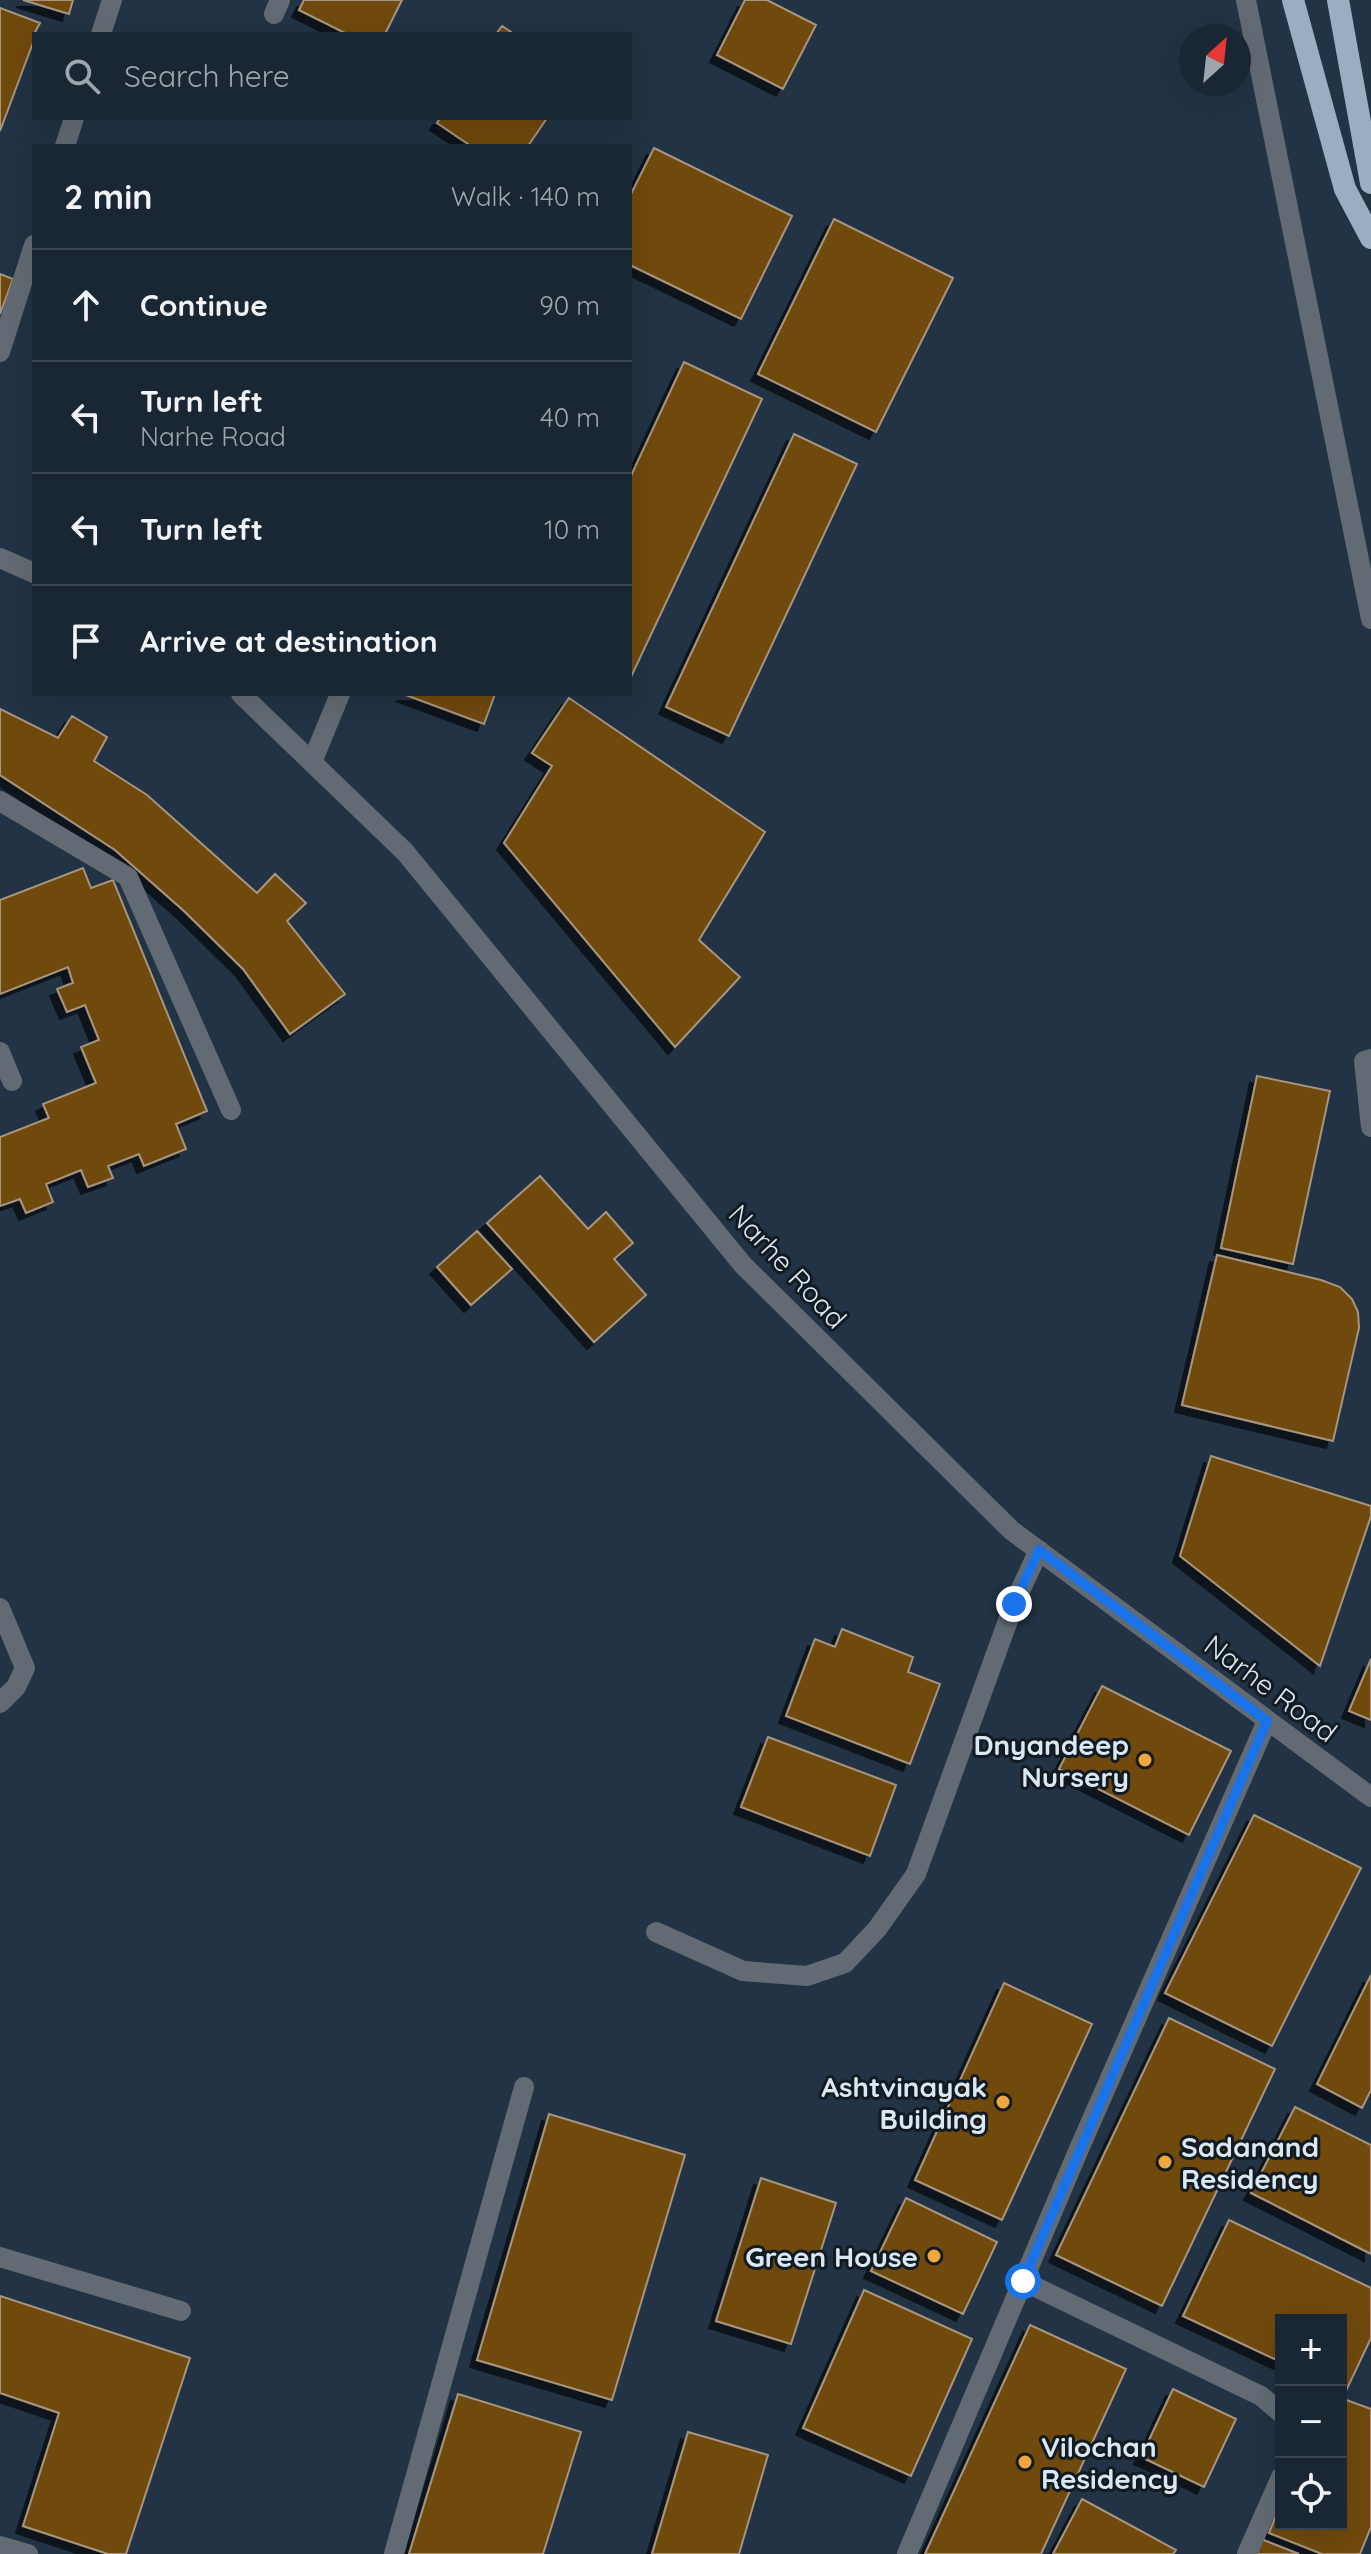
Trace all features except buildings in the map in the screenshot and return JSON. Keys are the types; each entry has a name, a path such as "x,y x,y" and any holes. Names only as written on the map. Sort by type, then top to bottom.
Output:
{"highway":[{"path":"1293,0 1345,189 1371,238"},
{"path":"1338,0 1371,183"}],"street":[{"path":"102,32 112,0"},
{"path":"1246,0 1371,619"},
{"path":"66,144 73,120"},
{"path":"0,352 32,251"},
{"path":"0,558 32,572"},
{"name":"Narhe Road","path":"243,696 405,852 743,1265 1011,1530 1371,1797"},
{"path":"312,762 339,696"},
{"path":"0,801 128,877 231,1110"},
{"path":"0,1052 12,1081"},
{"path":"1371,1059 1364,1061 1371,1127"},
{"path":"656,1932 743,1971 807,1976 845,1963 877,1929 916,1874 1014,1604 1039,1550"},
{"path":"0,1608 25,1668 16,1687 0,1703"},
{"path":"907,2554 1267,1721"},
{"path":"394,2554 524,2087"},
{"path":"0,2257 181,2311"},
{"path":"1023,2281 1261,2396 1275,2408"},
{"path":"1247,2554 1275,2491"},
{"path":"0,2546 28,2554"}],"place":[{"name":"Dnyandeep Nursery","path":"1145,1760"},
{"name":"Ashtvinayak Building","path":"1003,2102"},
{"name":"Sadanand Residency","path":"1165,2162"},
{"name":"Green House","path":"934,2256"},
{"name":"Vilochan Residency","path":"1025,2462"}],"route":[{"path":"1014,1604 1039,1550 1267,1721 1023,2281"}]}
